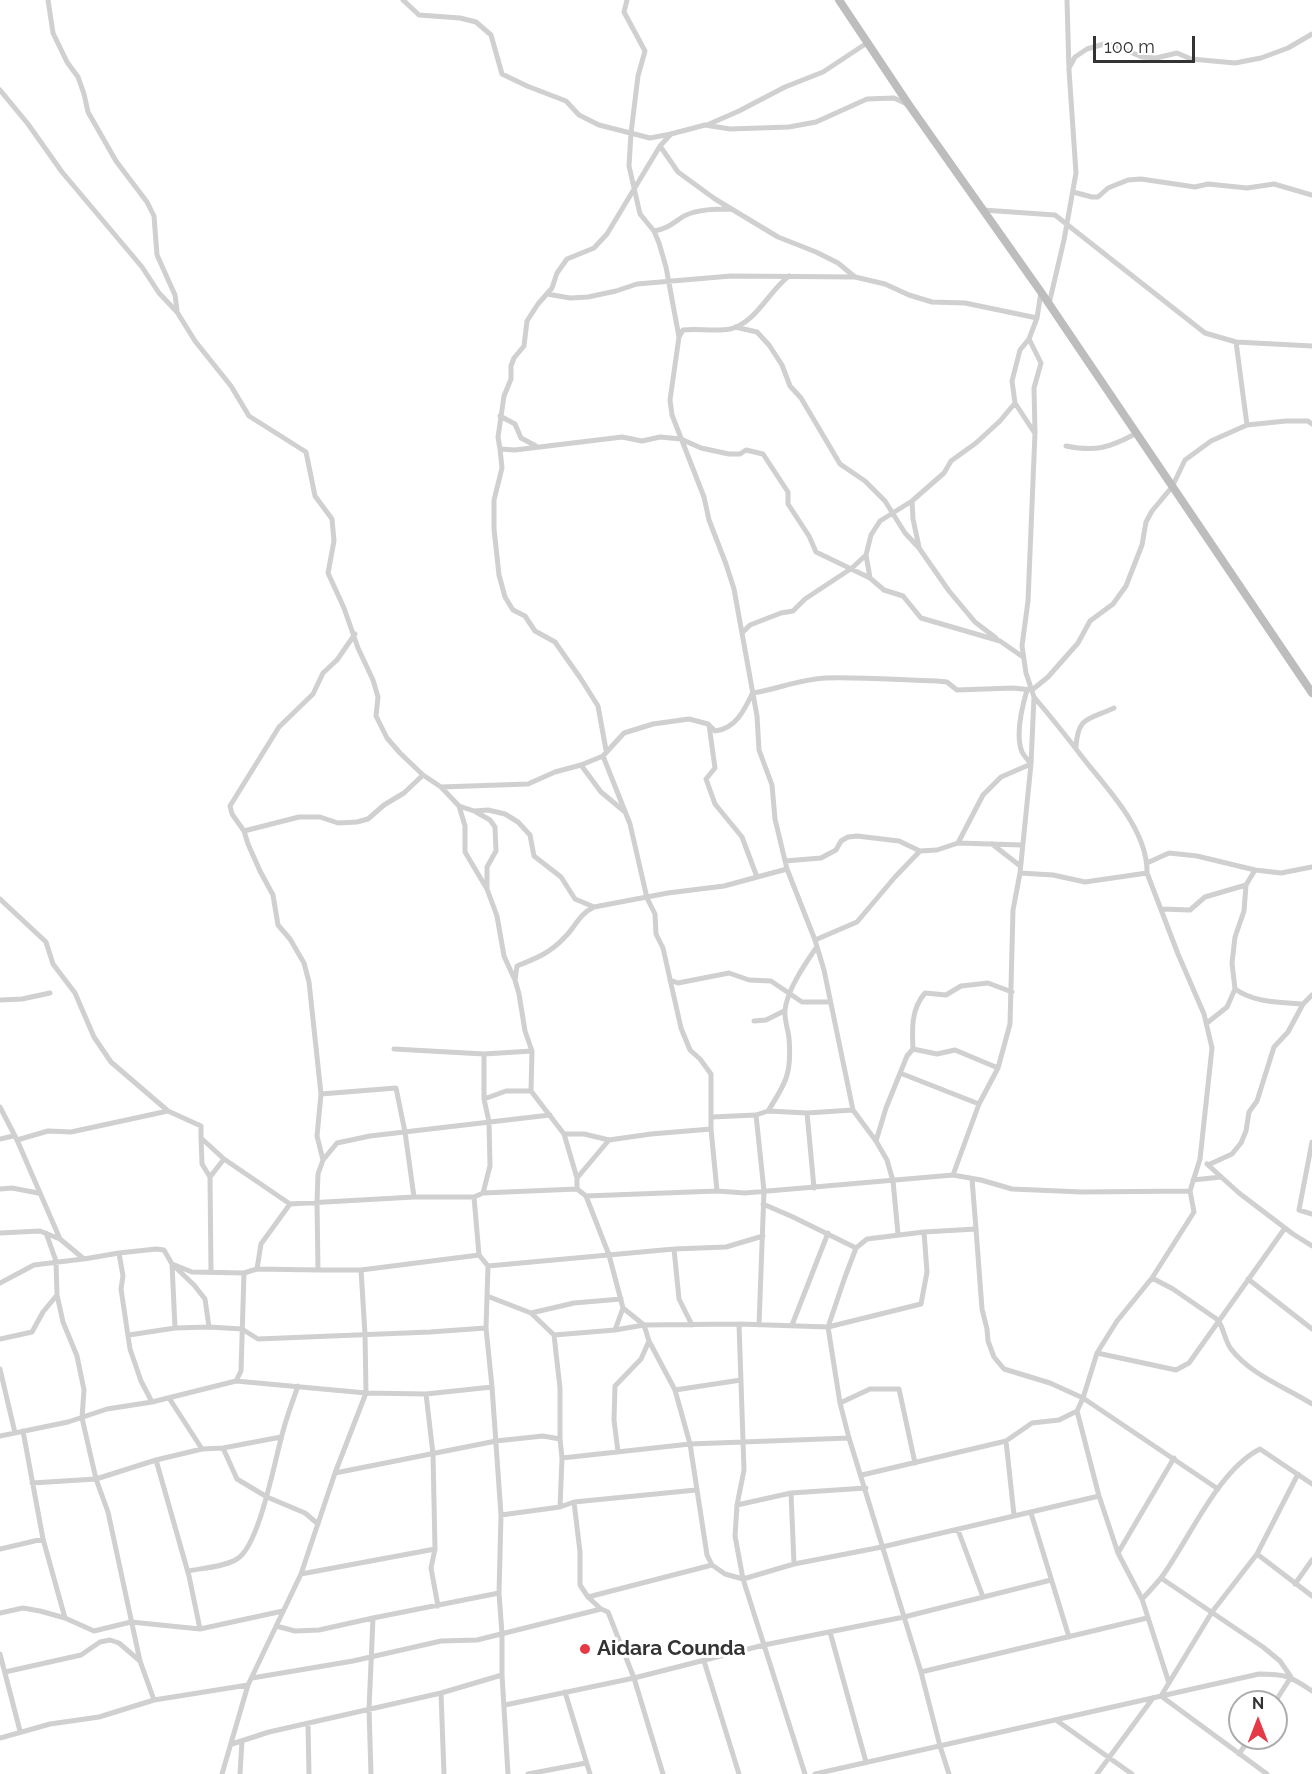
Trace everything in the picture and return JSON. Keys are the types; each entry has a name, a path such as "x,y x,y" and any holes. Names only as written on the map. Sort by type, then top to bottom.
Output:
{"main road":[{"path":"839,0 909,105 1041,292 1312,693"}],"street":[{"path":"48,0 53,33 67,62 78,77 88,112 116,161 147,202 154,216 157,255 175,295 177,312"},
{"path":"403,0 419,15 460,18 476,22 491,34 502,74 528,87 566,101 579,115 599,125 650,138 672,135 705,125 739,111 785,87 823,72 867,43"},
{"path":"627,0 624,12 645,51 638,76 629,166 640,214 654,231 661,251 679,337 670,400 672,415 704,497 709,520 726,564 753,693 759,750 772,784 775,819 787,869 815,940 824,970 853,1110 887,1160 893,1181 898,1234"},
{"path":"1048,304 1077,174 1069,70 1067,0"},
{"path":"1069,70 1075,57 1087,49 1104,44 1114,45 1142,57 1156,58 1178,53 1211,62 1235,63 1261,58 1288,48 1312,34"},
{"path":"0,90 28,124 62,172 142,267 159,293 177,312 195,341 231,386 249,416 306,452 315,496 332,519 334,541 328,573 373,680 378,697 376,716 387,738 400,753 423,775 441,787 459,806 465,826 465,852 487,889 497,916 504,956 519,994 525,1031 532,1051 531,1091 564,1134 577,1178 577,1189"},
{"path":"705,125 730,129 789,127 816,123 867,99 894,98 909,105"},
{"path":"606,750 598,706 581,679 555,642 535,631 525,616 513,610 505,597 499,575 494,529 494,500 502,468 498,437 500,416 504,396 511,379 511,366 514,358 524,346 527,321 552,288 557,273 567,259 594,248 607,234 660,146 672,135"},
{"path":"660,146 678,172 731,209 778,237 838,263 855,277"},
{"path":"1073,192 1098,197 1108,188 1128,180 1141,179 1195,187 1208,184 1247,188 1274,184 1312,195"},
{"path":"654,231 666,229 686,215 711,209 731,209"},
{"path":"983,210 1055,215 1204,333 1236,342 1312,346"},
{"path":"679,337 683,330 728,329 745,324 776,285 790,275"},
{"path":"547,294 570,298 588,297 636,284 731,276 855,277 885,284 909,295 933,302 965,303 1037,318"},
{"path":"1035,432 1015,403 1012,381 1020,350 1029,339 1037,318 1041,292"},
{"path":"735,327 757,332 769,345 782,365 790,386 801,398 840,464 864,481 885,501 905,533 975,622 1023,657"},
{"path":"862,1475 1006,1441 1032,1423 1059,1420 1077,1411 1097,1353 1117,1321 1152,1278 1194,1212 1190,1191 1200,1159 1212,1048 1207,1023 1147,873 1147,863 1136,829 1114,796 1029,690 1022,646 1028,601 1035,432 1034,388 1041,363 1029,339"},
{"path":"1236,342 1246,425"},
{"path":"870,578 866,555 871,535 880,521 912,501 944,473 951,460 976,443 1000,421 1015,403"},
{"path":"500,416 515,424 521,438 537,447"},
{"path":"753,693 779,689 793,682 854,678 947,682 957,690 1029,690 1048,677 1078,644 1090,621 1113,604 1126,586 1142,545 1146,522 1172,487 1185,460 1211,441 1246,425 1286,421 1308,421 1312,424"},
{"path":"1066,446 1087,450 1117,444 1135,434"},
{"path":"500,449 515,450 622,437 642,441 660,437 681,439 701,448 729,454 740,454 746,450 763,454 788,492 788,504 809,536 816,552 870,578 884,590 903,596 921,618 1000,641"},
{"path":"912,501 919,548"},
{"path":"742,633 750,625 781,613 793,611 805,599 852,568 866,555"},
{"path":"322,1160 317,1136 321,1094 309,982 304,963 290,939 278,925 273,895 230,806 279,727 313,694 323,673 337,660 355,634"},
{"path":"1029,690 1022,709 1020,729 1022,751 1031,764"},
{"path":"441,787 528,784 603,756 606,750 624,733 653,724 689,719 708,724 715,731 724,730 743,712 753,693"},
{"path":"953,1175 979,1104 998,1068 1010,1024 1013,910 1020,873 1031,764 1034,697"},
{"path":"1076,747 1077,729 1082,723 1114,708"},
{"path":"708,724 715,768 706,779 715,804 742,837 757,877"},
{"path":"603,756 626,813 647,898 655,914 656,934 663,948 681,1028 690,1050 711,1074 711,1129 717,1191"},
{"path":"958,843 982,795 1001,777 1031,764"},
{"path":"581,765 601,792 626,813"},
{"path":"244,831 299,817 320,817 338,823 368,819 384,805 404,793 423,775"},
{"path":"459,806 490,820 495,827 496,851 487,867 487,889"},
{"path":"474,811 488,810 505,814 518,822 530,835 534,856 561,877 575,899 594,907"},
{"path":"785,861 821,858 836,850 841,841 857,836 899,841 920,851 937,850 958,843 1022,845"},
{"path":"991,843 1019,865"},
{"path":"815,940 857,922 920,851"},
{"path":"1147,863 1169,854 1197,856 1256,870 1281,873 1312,867"},
{"path":"514,980 517,966 544,956 566,936 583,912 594,907 724,886 787,869"},
{"path":"1207,1023 1227,1006 1235,989 1232,963 1235,938 1244,911 1246,885 1256,870"},
{"path":"1020,873 1053,875 1085,882 1147,873"},
{"path":"1161,909 1190,910 1205,897 1246,885"},
{"path":"0,898 46,942 53,964 75,993 94,1037 111,1062 168,1111 201,1126 202,1164 210,1177 211,1272"},
{"path":"768,1111 786,1083 790,1065 789,1037 784,1011 803,968 816,948"},
{"path":"670,980 678,983 729,973 749,980 771,981 802,1002 830,1002"},
{"path":"876,1141 900,1073 907,1056 913,1049 912,1023 919,1000 925,993 946,995 962,986 988,983 1012,992"},
{"path":"1235,989 1246,997 1256,1000 1303,1004"},
{"path":"0,1000 22,999 50,993"},
{"path":"1208,1165 1232,1154 1241,1143 1246,1131 1249,1112 1257,1101 1274,1047 1288,1032 1303,1004 1312,995"},
{"path":"754,1021 766,1020 784,1011"},
{"path":"393,1049 484,1054 532,1051"},
{"path":"913,1049 937,1054 955,1050 998,1068"},
{"path":"483,1193 490,1166 489,1122 484,1099 484,1054"},
{"path":"900,1073 979,1104"},
{"path":"321,1094 396,1088 414,1197"},
{"path":"484,1099 506,1091 531,1091"},
{"path":"0,1107 60,1239"},
{"path":"712,1117 756,1115 768,1111 807,1113 853,1110"},
{"path":"0,1139 48,1131 71,1132 168,1111"},
{"path":"807,1113 814,1188"},
{"path":"318,1270 316,1202 318,1174 322,1160 337,1143 370,1136 550,1115"},
{"path":"756,1115 764,1191 759,1325"},
{"path":"564,1134 584,1134 609,1140 711,1129"},
{"path":"201,1137 224,1160 290,1204 414,1197 474,1197 483,1193 577,1189 586,1197 609,1255 621,1299 623,1308 615,1330"},
{"path":"577,1178 609,1140"},
{"path":"1312,1142 1299,1210 1312,1214"},
{"path":"1200,1159 1285,1228 1312,1246"},
{"path":"210,1177 224,1160"},
{"path":"586,1197 717,1191 745,1193 953,1175 1012,1189 1082,1192 1190,1191"},
{"path":"1193,1180 1221,1177"},
{"path":"972,1179 982,1309 988,1341 994,1357 1004,1369 1050,1383 1083,1398 1218,1489"},
{"path":"0,1189 12,1188 38,1193"},
{"path":"474,1197 479,1255 488,1266 486,1328 501,1515 499,1593 508,1774"},
{"path":"257,1269 261,1244 290,1204"},
{"path":"763,1204 856,1248"},
{"path":"1097,1353 1176,1370 1189,1363 1285,1228"},
{"path":"949,1774 921,1672 849,1438 840,1403 828,1327 856,1248 867,1239 898,1234 975,1229"},
{"path":"0,1233 40,1231 60,1239 84,1259"},
{"path":"554,1335 644,1325 792,1324 828,1327 921,1304 927,1272 924,1232"},
{"path":"46,1233 56,1261 57,1295 63,1322 77,1356 84,1390 82,1418 96,1479 108,1512 140,1661 154,1700"},
{"path":"792,1324 828,1233"},
{"path":"488,1266 674,1249 726,1247 763,1236"},
{"path":"674,1249 678,1299 692,1324"},
{"path":"0,1283 34,1264 118,1253 164,1250 172,1264 205,1299 209,1327"},
{"path":"118,1253 123,1276 121,1289 130,1349 141,1381 152,1402"},
{"path":"172,1264 192,1272 244,1273 257,1269 361,1270 479,1255"},
{"path":"172,1264 175,1328"},
{"path":"222,1774 248,1685 301,1574 335,1473 366,1393 361,1270"},
{"path":"236,1381 241,1371 244,1273"},
{"path":"1152,1278 1173,1289 1218,1320 1224,1327 1230,1348 1248,1365 1274,1383 1312,1404"},
{"path":"1248,1279 1312,1329"},
{"path":"0,1339 32,1332 42,1312 57,1295"},
{"path":"488,1296 531,1313 554,1335 560,1388 562,1458 560,1507"},
{"path":"531,1313 574,1303 621,1299"},
{"path":"623,1308 644,1325 649,1341 675,1390 690,1444 707,1555 711,1564 725,1574 743,1579 794,1564 882,1547 1099,1496"},
{"path":"739,1324 744,1470 737,1505 735,1536 743,1579 805,1774"},
{"path":"129,1335 175,1328 209,1327 243,1329 258,1339 486,1328"},
{"path":"618,1452 614,1420 615,1386 641,1359 649,1341"},
{"path":"0,1369 15,1433"},
{"path":"675,1390 741,1380"},
{"path":"0,1436 82,1418 107,1409 152,1402 236,1381 366,1393 426,1394 492,1387"},
{"path":"188,1570 238,1559 247,1548 267,1497 281,1437 298,1386"},
{"path":"840,1403 870,1389 899,1389 915,1462"},
{"path":"426,1394 434,1454 435,1549 431,1568 438,1606"},
{"path":"169,1398 202,1449"},
{"path":"1077,1411 1099,1496 1118,1553 1143,1599 1168,1683"},
{"path":"23,1431 43,1539 65,1618"},
{"path":"335,1473 496,1441 543,1436 560,1439"},
{"path":"32,1484 96,1479 156,1460 202,1449 223,1448 281,1437"},
{"path":"562,1458 690,1444 849,1438"},
{"path":"1006,1441 1014,1515"},
{"path":"223,1448 237,1479 267,1497 305,1513 318,1524"},
{"path":"1143,1599 1161,1578 1218,1489 1242,1461 1260,1449 1312,1484"},
{"path":"1118,1553 1174,1458"},
{"path":"156,1460 188,1570 200,1629"},
{"path":"1161,1696 1212,1612 1257,1554 1298,1474"},
{"path":"737,1505 791,1493 866,1488"},
{"path":"501,1515 560,1507 574,1502 696,1490"},
{"path":"791,1493 794,1564"},
{"path":"574,1502 580,1552 580,1585 588,1597 608,1612 634,1678 663,1774"},
{"path":"1031,1513 1069,1637"},
{"path":"958,1530 983,1597"},
{"path":"0,1548 43,1539"},
{"path":"301,1574 435,1549"},
{"path":"1257,1554 1312,1596"},
{"path":"1295,1584 1312,1560"},
{"path":"588,1597 711,1564"},
{"path":"1161,1578 1263,1647 1280,1661 1291,1677"},
{"path":"505,1705 634,1678 764,1645 904,1617 1051,1580"},
{"path":"276,1626 307,1632 499,1593"},
{"path":"0,1613 23,1608 65,1618 94,1631 131,1622 200,1629 283,1611"},
{"path":"252,1678 441,1641 477,1640 601,1609"},
{"path":"372,1774 369,1710 373,1618"},
{"path":"921,1672 1147,1618"},
{"path":"830,1632 866,1762"},
{"path":"5,1672 81,1655 100,1642 110,1640 119,1643 140,1661"},
{"path":"0,1654 20,1731"},
{"path":"704,1661 739,1774"},
{"path":"814,1774 1259,1674 1291,1677 1312,1691"},
{"path":"232,1744 269,1732 441,1693 502,1675"},
{"path":"1283,1690 1291,1677"},
{"path":"0,1738 20,1731 99,1717 154,1700 248,1685"},
{"path":"565,1692 590,1774"},
{"path":"441,1693 444,1774"},
{"path":"1161,1696 1267,1774"},
{"path":"1097,1774 1153,1697"},
{"path":"1056,1720 1132,1774"},
{"path":"308,1724 309,1774"},
{"path":"240,1774 242,1741"},
{"path":"1239,1754 1242,1750"},
{"path":"528,1774 586,1763"}],"place":[{"name":"Aidara Counda","path":"585,1649"}]}
